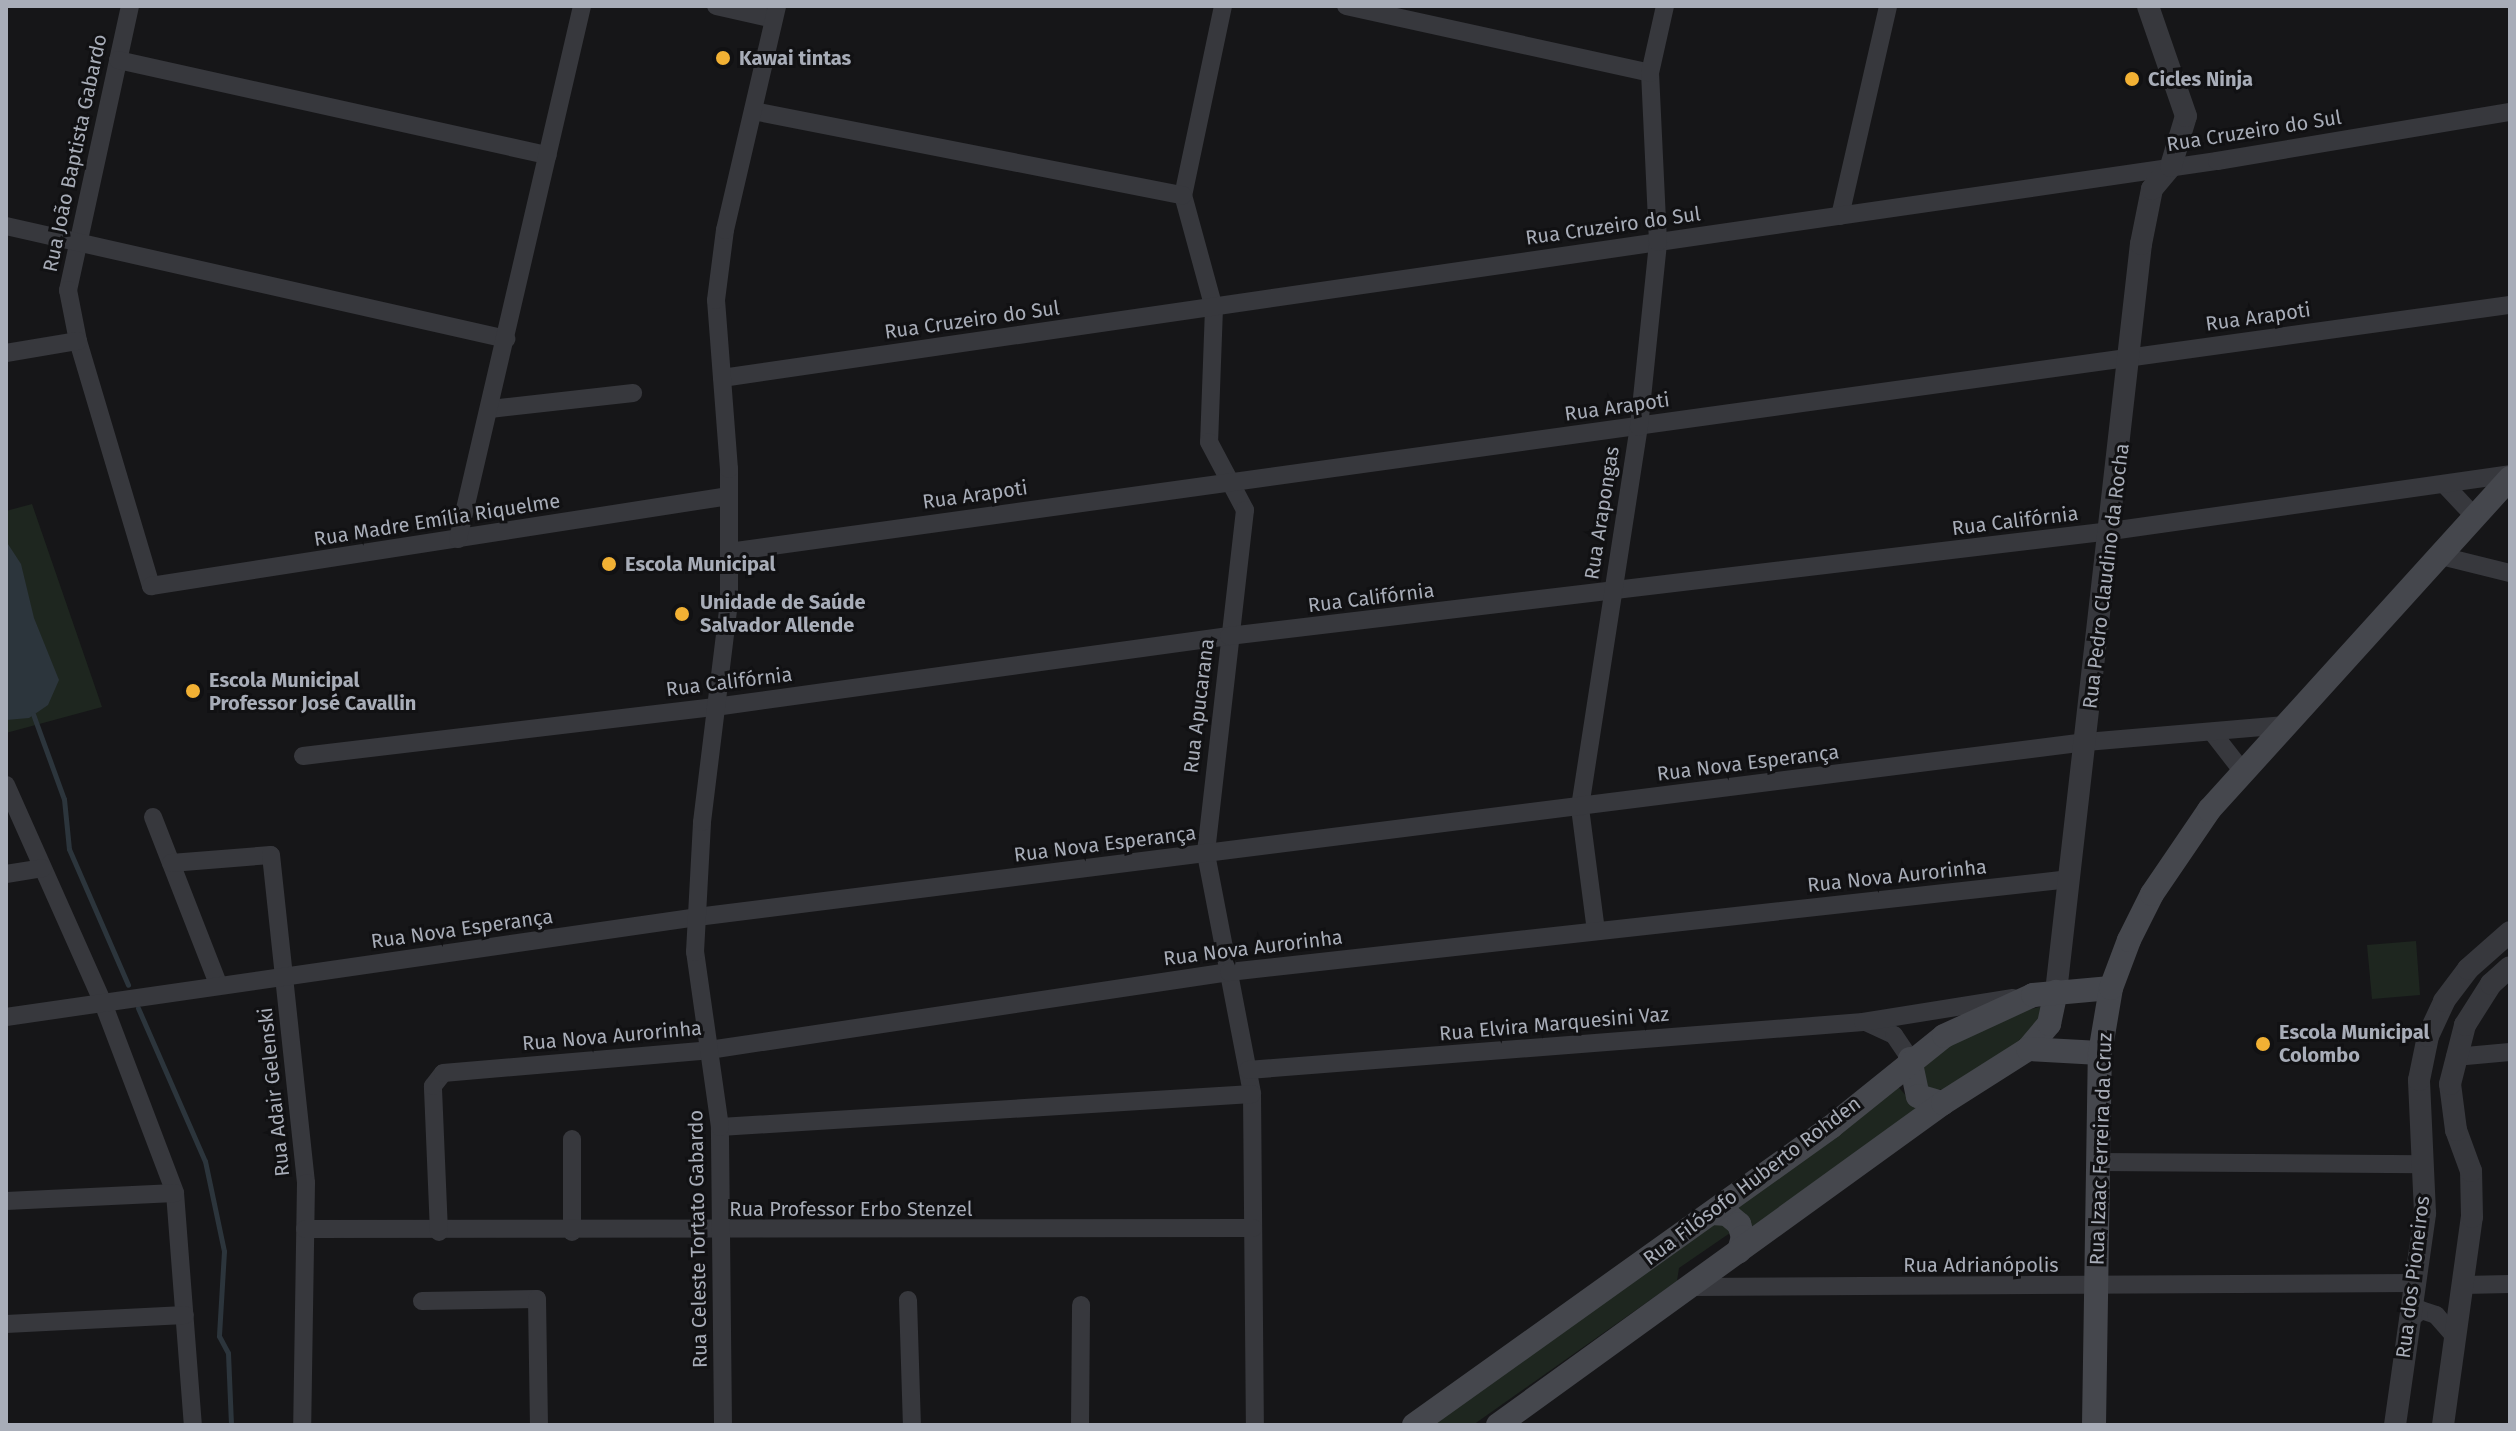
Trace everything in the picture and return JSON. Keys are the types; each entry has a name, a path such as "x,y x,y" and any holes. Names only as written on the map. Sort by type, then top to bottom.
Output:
{"main road":[{"name":"Rua Izaac Ferreira da Cruz","path":"2094,1425 2100,1053 2111,988 2158,883 2209,810 2510,476"},
{"name":"Rua Filósofo Huberto Rohden","path":"1414,1425 1831,1127 1910,1059 1974,1020 2044,994 2111,988"},
{"path":"1498,1425 1693,1287 1943,1103 2028,1049 2049,1024 2044,994"},
{"path":"2028,1049 2100,1053"},
{"path":"1910,1059 1918,1096 1943,1103"},
{"path":"1712,1213 1727,1214 1739,1224 1743,1237 1736,1253"}],"street":[{"name":"Rua João Baptista Gabardo","path":"130,6 68,290 78,341 151,586"},
{"path":"458,539 582,6"},
{"path":"716,6 775,12"},
{"name":"Rua Apucarana","path":"1223,6 1183,195 1214,308 1209,442 1233,481 1245,510 1206,854 1252,1094 1255,1425"},
{"path":"1346,6 1650,73"},
{"name":"Rua Arapongas","path":"1596,931 1580,807 1639,427 1658,242 1650,73 1665,6"},
{"path":"1840,216 1888,6"},
{"name":"Rua Pedro Claudino da Rocha","path":"2044,994 2070,879 2132,356 2141,244 2152,189 2171,166 2186,116 2148,6"},
{"name":"Rua Celeste Tortato Gabardo","path":"723,1425 720,1127 695,952 715,707 729,603 729,496 716,300 725,230 775,12"},
{"path":"118,60 548,155"},
{"path":"753,111 1183,195"},
{"name":"Rua Cruzeiro do Sul","path":"722,378 1840,216 2510,112"},
{"path":"6,226 506,339"},
{"name":"Rua Arapoti","path":"729,552 2510,305"},
{"path":"6,353 78,341"},
{"path":"490,409 633,393"},
{"name":"Rua Califórnia","path":"303,756 715,707 1229,636 2111,531 2510,476"},
{"path":"2445,485 2473,515"},
{"name":"Rua Madre Emília Riquelme","path":"151,586 729,496"},
{"path":"2437,555 2510,573"},
{"name":"Rua Nova Esperança","path":"6,1017 697,917 2086,742 2285,725"},
{"path":"2212,732 2243,772"},
{"path":"6,785 103,1003 175,1193 193,1425"},
{"path":"153,817 219,986"},
{"name":"Rua Adair Gelenski","path":"171,863 271,855 306,1183 302,1425"},
{"path":"6,874 43,868"},
{"name":"Rua Nova Aurorinha","path":"439,1232 433,1086 443,1073 709,1050 1229,972 2070,879"},
{"name":"Rua dos Pioneiros","path":"2395,1425 2412,1283 2425,1213 2419,1080 2428,1036 2444,1001 2468,969 2510,932"},
{"path":"2443,1425 2472,1217 2471,1171 2456,1130 2450,1084 2465,1025 2491,984 2510,967"},
{"name":"Rua Elvira Marquesini Vaz","path":"1248,1070 1863,1022 2044,994"},
{"path":"1863,1022 1894,1035 1910,1059"},
{"path":"2455,1057 2510,1052"},
{"path":"720,1127 1252,1094"},
{"path":"572,1139 572,1232"},
{"path":"2097,1162 2423,1164"},
{"path":"6,1201 175,1193"},
{"name":"Rua Professor Erbo Stenzel","path":"305,1229 721,1232 1253,1228"},
{"path":"1736,1253 1733,1275 1742,1287"},
{"name":"Rua Adrianópolis","path":"1693,1287 2412,1283"},
{"path":"2463,1285 2510,1284"},
{"path":"422,1301 537,1299 539,1425"},
{"path":"908,1300 912,1425"},
{"path":"1080,1425 1081,1305"},
{"path":"2408,1321 2421,1310 2436,1315 2456,1338"},
{"path":"6,1324 185,1315"}],"shaded area":[{"path":"32,504 102,707 6,733 6,511"},
{"path":"6,541 21,564 34,618 59,680 48,705 29,718 6,720"},
{"path":"2416,941 2420,995 2372,999 2367,945"},
{"path":"2044,1006 2047,1023 1946,1090 1928,1089 1922,1063 1967,1035 2017,1012"},
{"path":"1893,1081 1917,1108 1750,1230 1737,1207"},
{"path":"1721,1219 1729,1221 1730,1233 1679,1268 1677,1281 1473,1425 1431,1425"}],"waterway":[{"path":"33,714 64,799 69,849 128,985"},
{"path":"138,1008 205,1161 224,1251 219,1336 228,1353 231,1425"}],"place":[{"name":"Kawai tintas","path":"723,58"},
{"name":"Cicles Ninja","path":"2132,79"},
{"name":"Escola Municipal","path":"609,564"},
{"name":"Unidade de Saúde Salvador Allende","path":"682,614"},
{"name":"Escola Municipal Professor José Cavallin","path":"193,691"},
{"name":"Escola Municipal Colombo","path":"2263,1044"}]}
